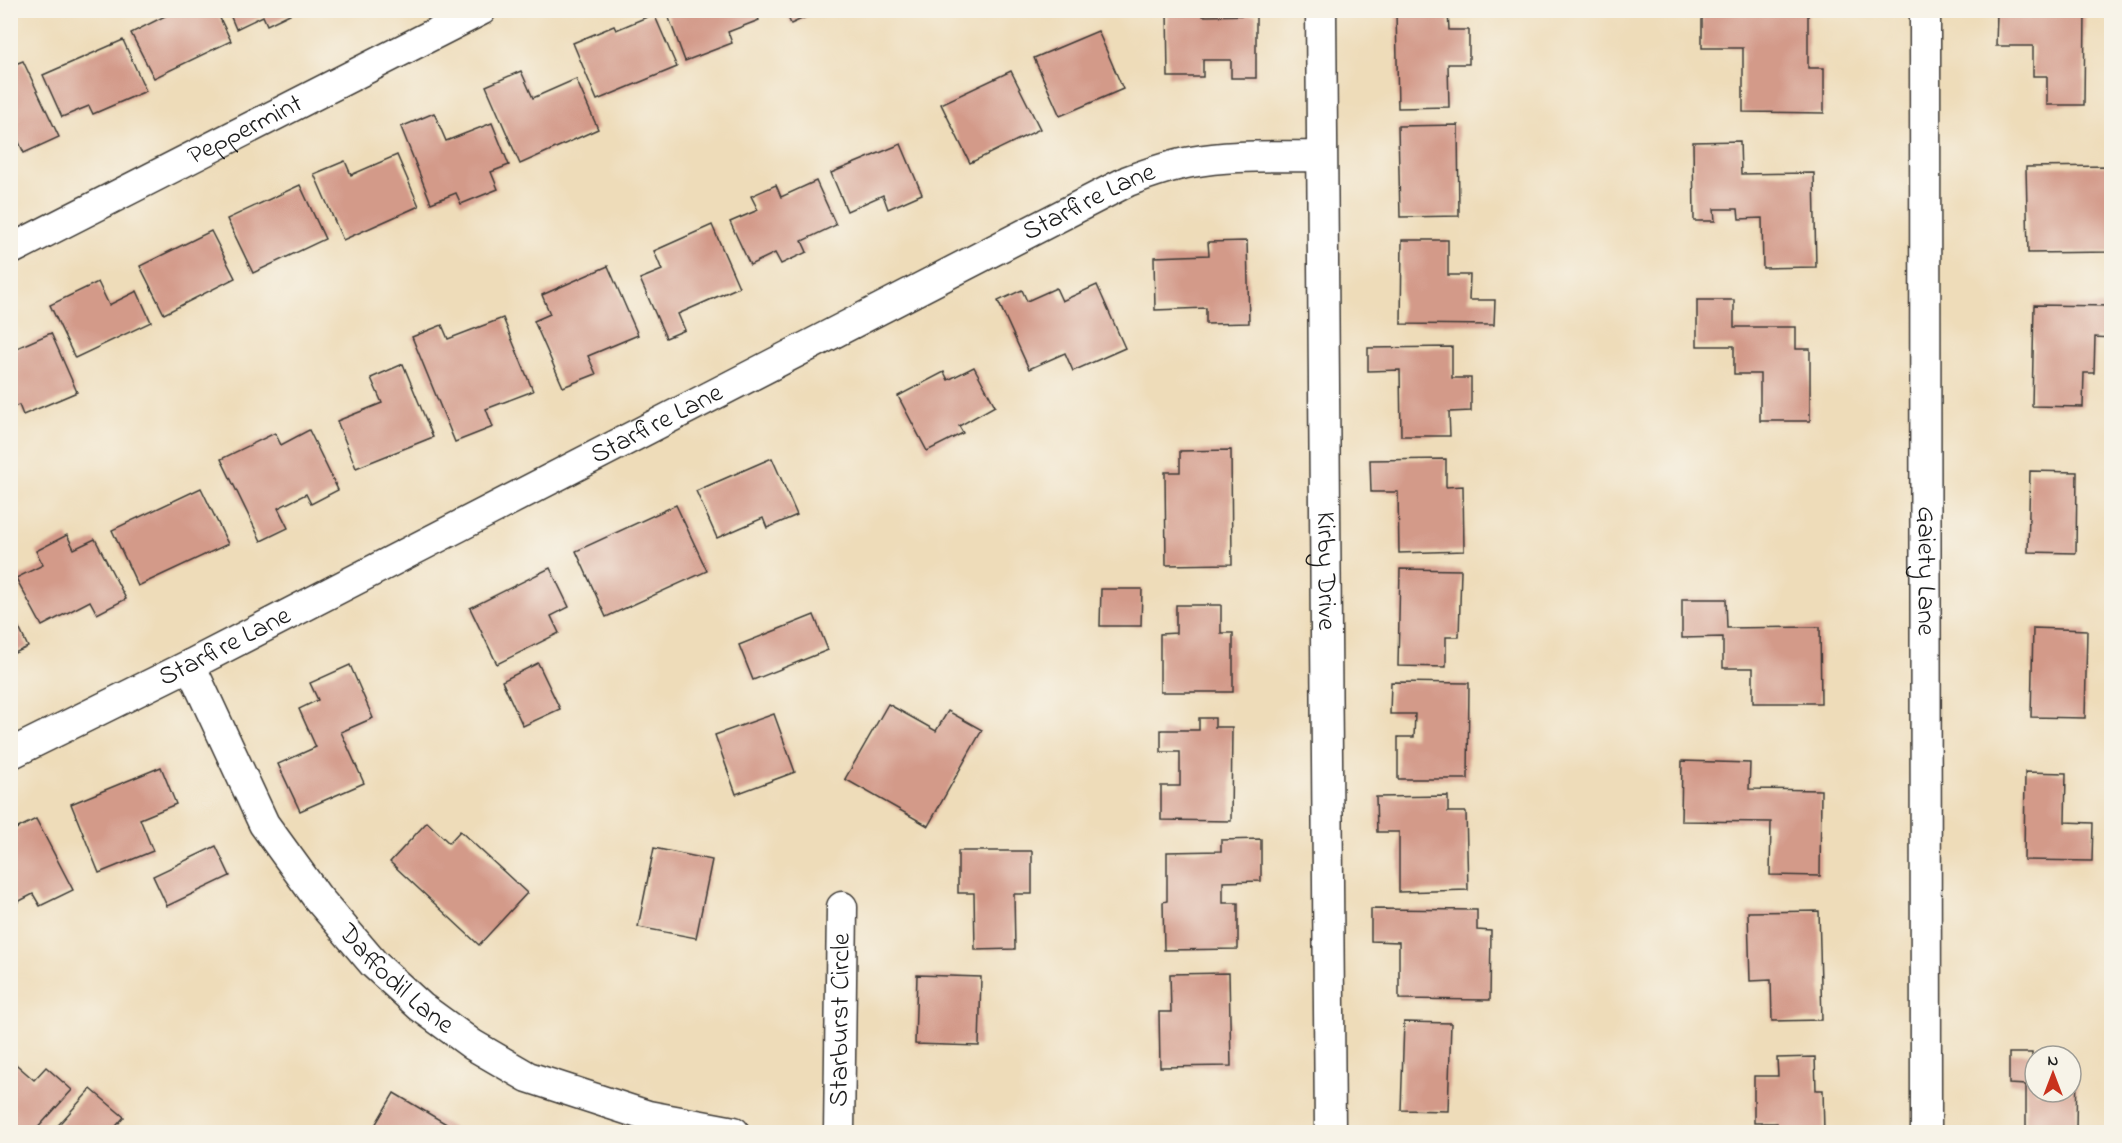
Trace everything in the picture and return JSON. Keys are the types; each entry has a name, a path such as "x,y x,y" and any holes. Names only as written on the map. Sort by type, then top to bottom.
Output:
{"street":[{"name":"Peppermint","path":"10,250 481,10"},
{"name":"Kirby Drive","path":"1321,10 1330,1132"},
{"name":"Gaiety Lane","path":"1925,10 1926,1132"},
{"name":"Starfire Lane","path":"10,754 189,665 1128,181 1159,170 1211,159 1321,156"},
{"name":"Daffodil Lane","path":"189,665 264,824 317,897 374,964 421,1007 473,1046 528,1077 648,1116 734,1132"},
{"name":"Starburst Circle","path":"839,1132 842,907"}],"building":[{"path":"177,10 216,10 231,41 154,78 131,33"},
{"path":"228,10 298,10 267,25 263,16 236,29"},
{"path":"666,10 755,10 759,20 728,32 732,43 685,61"},
{"path":"785,10 821,10 791,24"},
{"path":"1167,10 1203,10 1203,16 1256,15 1256,78 1231,78 1231,60 1203,60 1203,77 1168,77"},
{"path":"1702,10 1808,10 1808,68 1824,68 1824,113 1743,112 1743,48 1702,48"},
{"path":"2054,10 2085,10 2084,105 2047,105 2047,76 2033,76 2033,46 1996,46 1997,12 2054,13"},
{"path":"1448,11 1449,30 1469,30 1469,64 1448,64 1449,107 1398,108 1396,12"},
{"path":"654,14 677,67 597,100 573,43 614,26 616,30"},
{"path":"1098,31 1123,89 1060,116 1034,58"},
{"path":"123,40 146,91 93,114 89,106 62,117 43,75"},
{"path":"23,61 59,137 24,153 12,127 10,128 10,66"},
{"path":"521,71 533,98 576,79 598,129 520,164 486,86"},
{"path":"1011,71 1040,129 970,163 941,104"},
{"path":"434,113 446,141 492,123 509,165 491,172 498,189 461,204 456,193 431,203 401,127"},
{"path":"1458,125 1459,216 1400,217 1398,126"},
{"path":"1740,141 1741,174 1814,173 1816,267 1763,268 1762,218 1739,219 1738,209 1714,209 1715,221 1694,221 1693,142"},
{"path":"901,144 922,194 888,209 883,195 847,211 831,173"},
{"path":"397,155 419,206 343,240 314,174 345,161 351,175"},
{"path":"2112,166 2112,252 2028,253 2026,167"},
{"path":"816,181 836,225 802,241 807,252 781,264 775,253 750,265 730,222 758,210 751,196 776,185 781,197"},
{"path":"300,185 325,239 253,273 227,219"},
{"path":"712,225 739,287 678,314 685,330 666,338 640,279 662,270 654,251"},
{"path":"211,231 235,278 164,314 140,266"},
{"path":"1402,240 1448,240 1448,275 1470,275 1469,300 1495,300 1494,325 1401,324"},
{"path":"1247,241 1249,323 1206,324 1206,308 1155,310 1154,257 1209,255 1208,242"},
{"path":"608,266 638,335 588,356 596,374 563,387 534,321 550,314 542,295"},
{"path":"98,282 109,305 137,291 151,322 75,358 50,305"},
{"path":"1097,285 1125,348 1073,371 1065,353 1029,369 998,301 1022,290 1027,301 1056,288 1062,301"},
{"path":"1697,300 1734,300 1734,327 1796,327 1796,349 1810,349 1810,421 1760,421 1760,374 1734,374 1734,346 1697,346"},
{"path":"2034,305 2112,306 2112,338 2095,337 2094,373 2084,373 2083,407 2032,406"},
{"path":"503,318 533,391 486,409 493,427 455,442 412,337 442,325 448,339"},
{"path":"51,333 77,392 23,415 19,405 10,408 10,351"},
{"path":"1452,347 1452,378 1471,378 1471,411 1449,412 1450,436 1401,436 1400,370 1368,371 1368,348"},
{"path":"403,364 433,437 356,468 337,421 382,403 371,378"},
{"path":"974,367 995,406 959,426 963,433 927,451 898,396 944,372 948,380"},
{"path":"309,430 338,490 311,504 306,494 278,508 288,528 261,541 221,459 275,433 281,445"},
{"path":"1231,450 1232,564 1166,565 1165,472 1180,472 1180,451"},
{"path":"772,458 797,515 767,528 763,518 717,538 696,491"},
{"path":"1446,459 1446,487 1463,486 1464,551 1399,553 1398,492 1371,492 1370,460"},
{"path":"2030,471 2077,472 2076,553 2028,552"},
{"path":"201,488 228,544 138,586 112,530"},
{"path":"676,505 707,571 606,617 576,551"},
{"path":"67,535 74,549 95,539 126,599 97,614 90,601 42,626 16,578 43,565 36,551"},
{"path":"550,568 569,607 551,616 559,633 497,664 470,608"},
{"path":"1400,569 1461,570 1459,637 1446,637 1446,667 1398,666"},
{"path":"1101,589 1142,589 1141,626 1100,626"},
{"path":"1682,599 1726,599 1727,628 1820,627 1821,703 1753,703 1753,668 1723,668 1723,637 1682,638"},
{"path":"1176,605 1221,605 1221,633 1233,633 1233,692 1160,692 1160,634 1176,633"},
{"path":"10,609 28,647 10,655"},
{"path":"814,615 828,650 753,680 739,645"},
{"path":"2033,628 2087,630 2085,718 2031,717"},
{"path":"538,663 560,709 523,726 502,681"},
{"path":"350,665 373,718 341,732 364,783 300,811 278,764 316,747 299,709 318,700 310,683"},
{"path":"1391,682 1469,683 1468,779 1398,779 1398,737 1414,737 1415,714 1390,714"},
{"path":"888,704 936,731 948,711 982,730 928,826 845,779"},
{"path":"774,714 795,772 736,794 715,735"},
{"path":"1199,718 1215,718 1215,727 1232,727 1231,821 1161,820 1161,786 1180,786 1180,752 1161,752 1161,730 1199,730"},
{"path":"1682,761 1750,763 1749,789 1821,790 1820,876 1770,875 1771,822 1681,821"},
{"path":"161,767 176,804 140,819 153,851 99,873 71,804"},
{"path":"2025,772 2066,773 2065,822 2093,823 2092,861 2024,860"},
{"path":"1448,796 1448,812 1466,812 1468,890 1399,892 1399,832 1377,832 1376,797"},
{"path":"36,819 73,890 40,906 33,894 12,905 10,832"},
{"path":"427,822 449,843 460,831 527,893 479,945 390,862"},
{"path":"1261,839 1261,881 1223,882 1223,903 1238,903 1238,949 1164,950 1163,902 1167,901 1167,852 1221,851 1221,840"},
{"path":"216,846 230,876 167,906 153,876"},
{"path":"654,848 712,860 696,938 638,927"},
{"path":"958,851 1032,851 1032,894 1014,894 1015,949 975,950 974,893 958,893"},
{"path":"1371,909 1477,910 1477,930 1491,931 1490,1000 1399,999 1399,942 1371,941"},
{"path":"1819,911 1822,1020 1772,1021 1771,980 1750,981 1748,912"},
{"path":"1229,973 1231,1066 1160,1067 1159,1012 1171,1012 1170,974"},
{"path":"917,975 981,977 979,1046 915,1044"},
{"path":"1404,1022 1451,1023 1448,1111 1401,1110"},
{"path":"2009,1053 2023,1053 2023,1085 2009,1084"},
{"path":"1815,1057 1816,1090 1823,1090 1824,1132 1777,1132 1777,1123 1754,1123 1754,1076 1778,1076 1777,1058"},
{"path":"10,1059 34,1080 46,1067 72,1090 34,1132 10,1132"},
{"path":"91,1089 124,1117 111,1132 52,1132"},
{"path":"394,1093 460,1132 371,1132"},
{"path":"2026,1104 2076,1104 2076,1132 2026,1132"}]}
